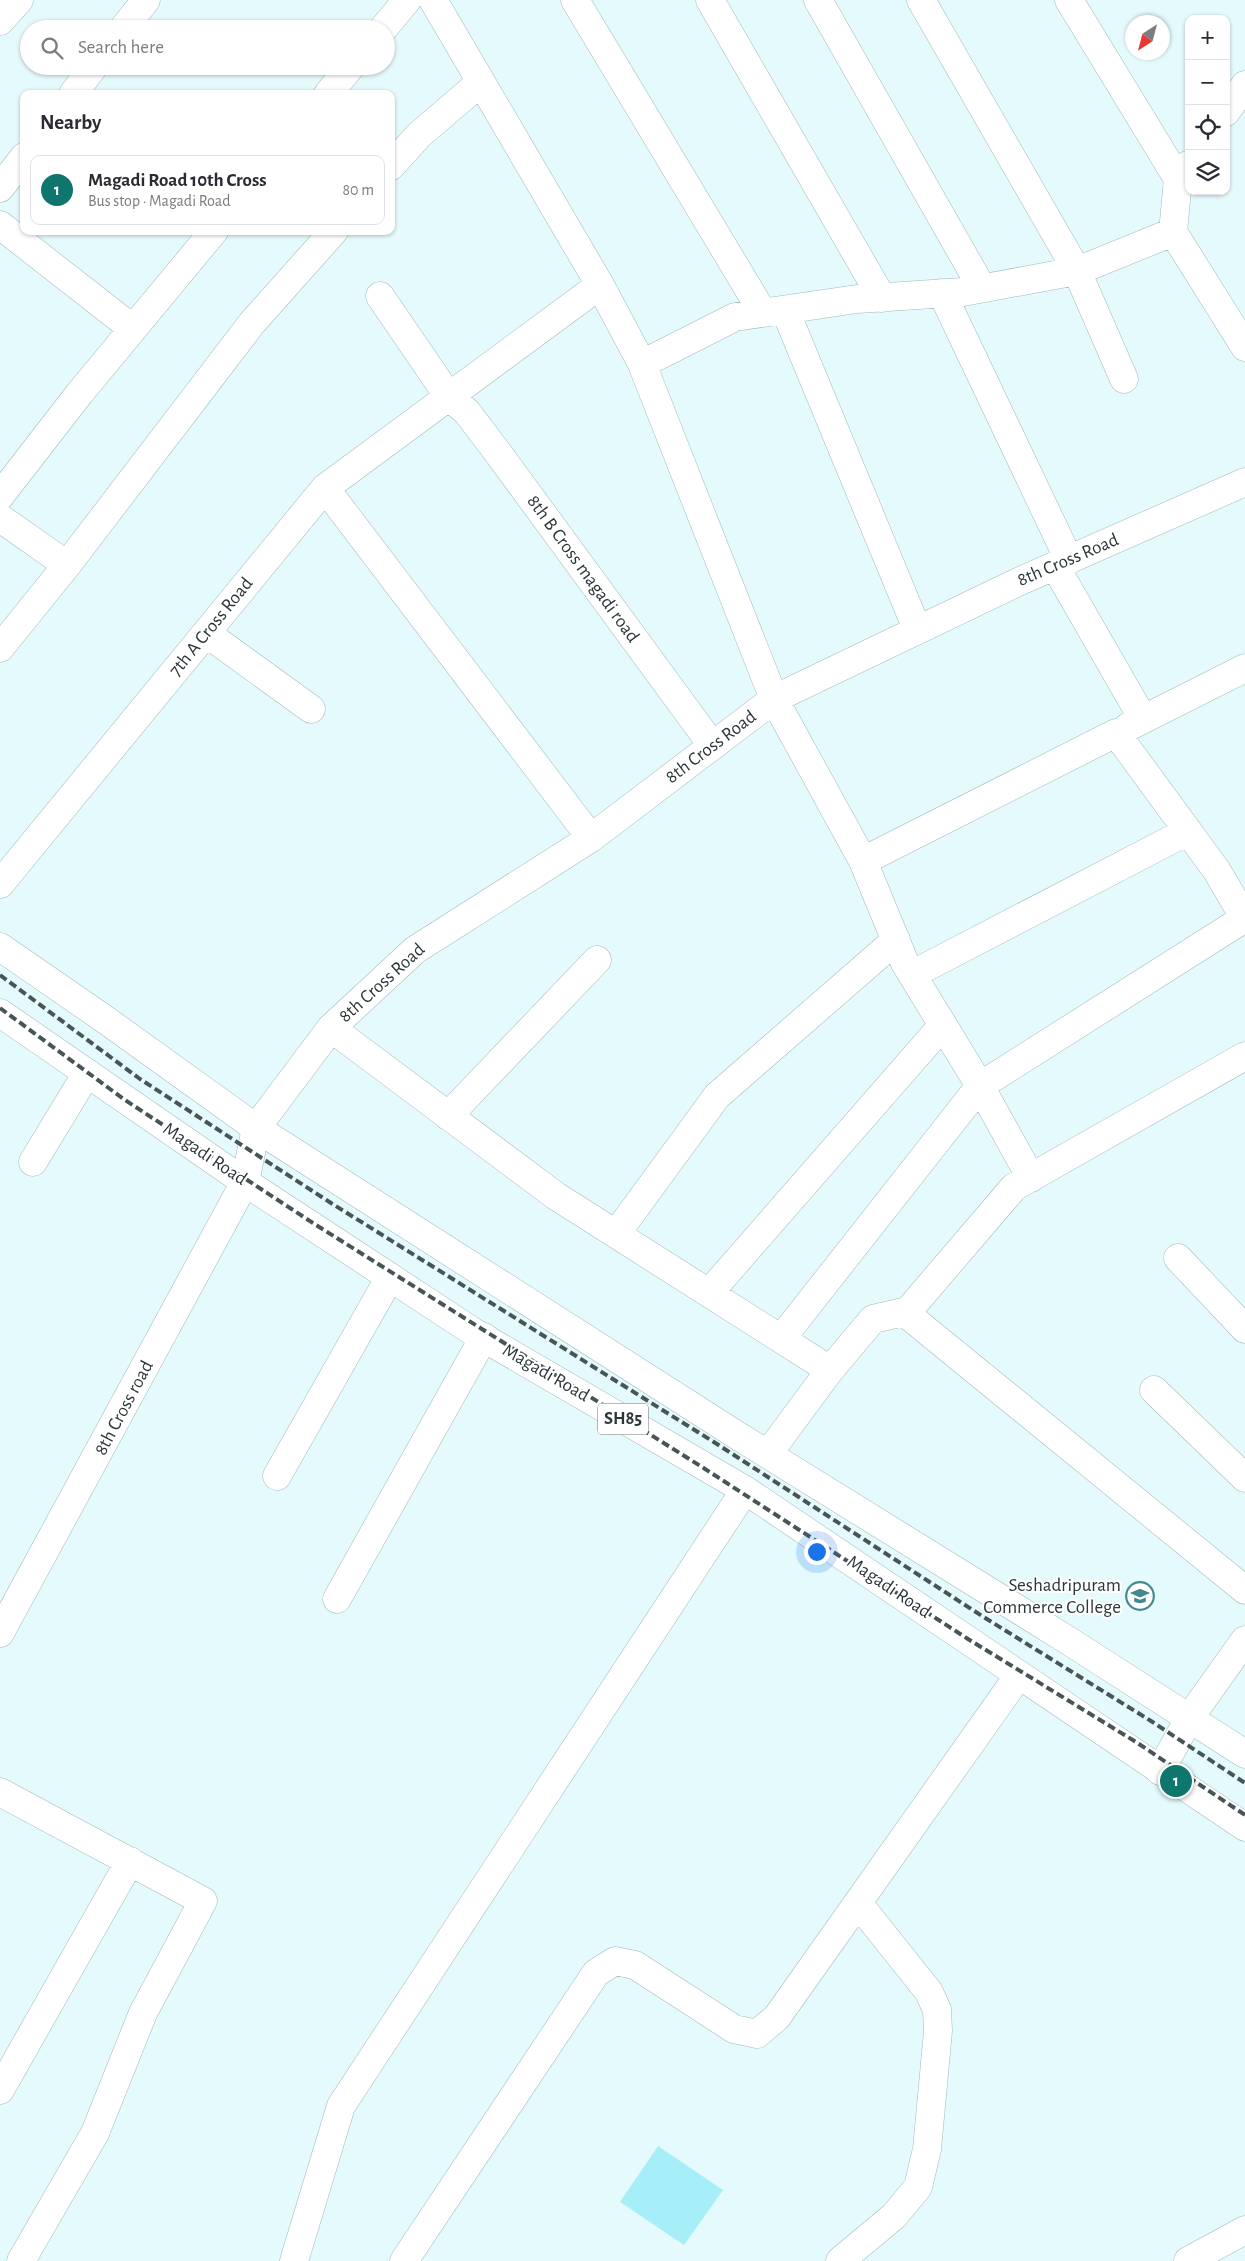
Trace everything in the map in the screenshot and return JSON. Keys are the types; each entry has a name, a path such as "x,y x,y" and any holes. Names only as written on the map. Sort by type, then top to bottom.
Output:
{"street":[{"path":"0,21 18,0"},
{"path":"131,20 146,0"},
{"path":"390,20 407,0"},
{"path":"433,0 600,285 642,364 774,699 863,861 906,963 980,1086 1031,1178"},
{"path":"575,0 774,311 917,629"},
{"path":"710,0 882,298"},
{"path":"818,0 982,288"},
{"path":"921,0 1077,271 1124,379"},
{"path":"1069,0 1183,171 1173,232 1245,347"},
{"path":"76,90 87,75"},
{"path":"331,90 344,75"},
{"path":"395,162 419,135 481,82"},
{"path":"1230,106 1245,85"},
{"path":"0,188 20,162"},
{"path":"0,225 132,328"},
{"path":"642,364 735,317 856,299 942,293 982,288 1077,271 1173,232"},
{"path":"0,496 132,328 211,235"},
{"path":"0,648 67,565 252,323 330,235"},
{"name":"7th A Cross Road","path":"0,884 325,488 600,285"},
{"path":"942,293 1062,563 1144,719"},
{"name":"8th B Cross magadi road","path":"380,296 449,396 467,412 483,432 712,746"},
{"name":"8th Cross Road","path":"256,1128 331,1028 415,950 591,838 774,699 917,629 1245,482"},
{"path":"325,488 591,838"},
{"path":"0,518 67,565"},
{"path":"206,633 311,710"},
{"path":"863,861 1245,668"},
{"path":"781,1339 980,1086 1245,918 1217,872 1116,733"},
{"path":"913,974 1188,831"},
{"path":"616,1234 717,1096 896,940"},
{"name":"SH85","path":"0,947 104,1018 256,1128 768,1454 1190,1717 1245,1754"},
{"path":"448,1116 597,960"},
{"name":"Magadi Road","path":"0,1013 245,1182 390,1277 484,1337 745,1490 1245,1828"},
{"path":"708,1293 943,1024"},
{"path":"331,1028 556,1196 830,1370"},
{"path":"768,1454 830,1370 873,1319 908,1311 1014,1187 1245,1056"},
{"path":"33,1162 87,1073"},
{"name":"8th Cross road","path":"0,1633 245,1182 256,1128"},
{"path":"1178,1258 1245,1329"},
{"path":"277,1476 390,1277"},
{"path":"904,1312 1245,1590"},
{"path":"337,1599 484,1337"},
{"path":"1154,1390 1245,1478"},
{"path":"294,2261 341,2106 745,1490"},
{"path":"1160,1771 1190,1717 1245,1640"},
{"path":"404,2261 596,1973 614,1961 635,1965 734,2029 757,2034 777,2017 1019,1675"},
{"path":"0,1792 204,1901 143,2013 95,2133 21,2261"},
{"path":"0,2090 130,1861"},
{"path":"840,2261 894,2216 918,2187 927,2149 938,2032 937,2010 929,1992 858,1903"},
{"path":"1188,2261 1245,2230"}],"shaded area":[{"path":"658,2146 723,2190 684,2245 620,2202"}],"railway":[{"path":"0,975 140,1079 331,1203 717,1444 982,1616 1151,1721 1245,1783"},
{"path":"0,1008 125,1100 316,1225 702,1467 968,1639 1136,1742 1245,1815"}],"place":[{"name":"Seshadripuram Commerce College","path":"1140,1596"},
{"name":"Magadi Road 10th Cross","path":"1176,1781"}]}
